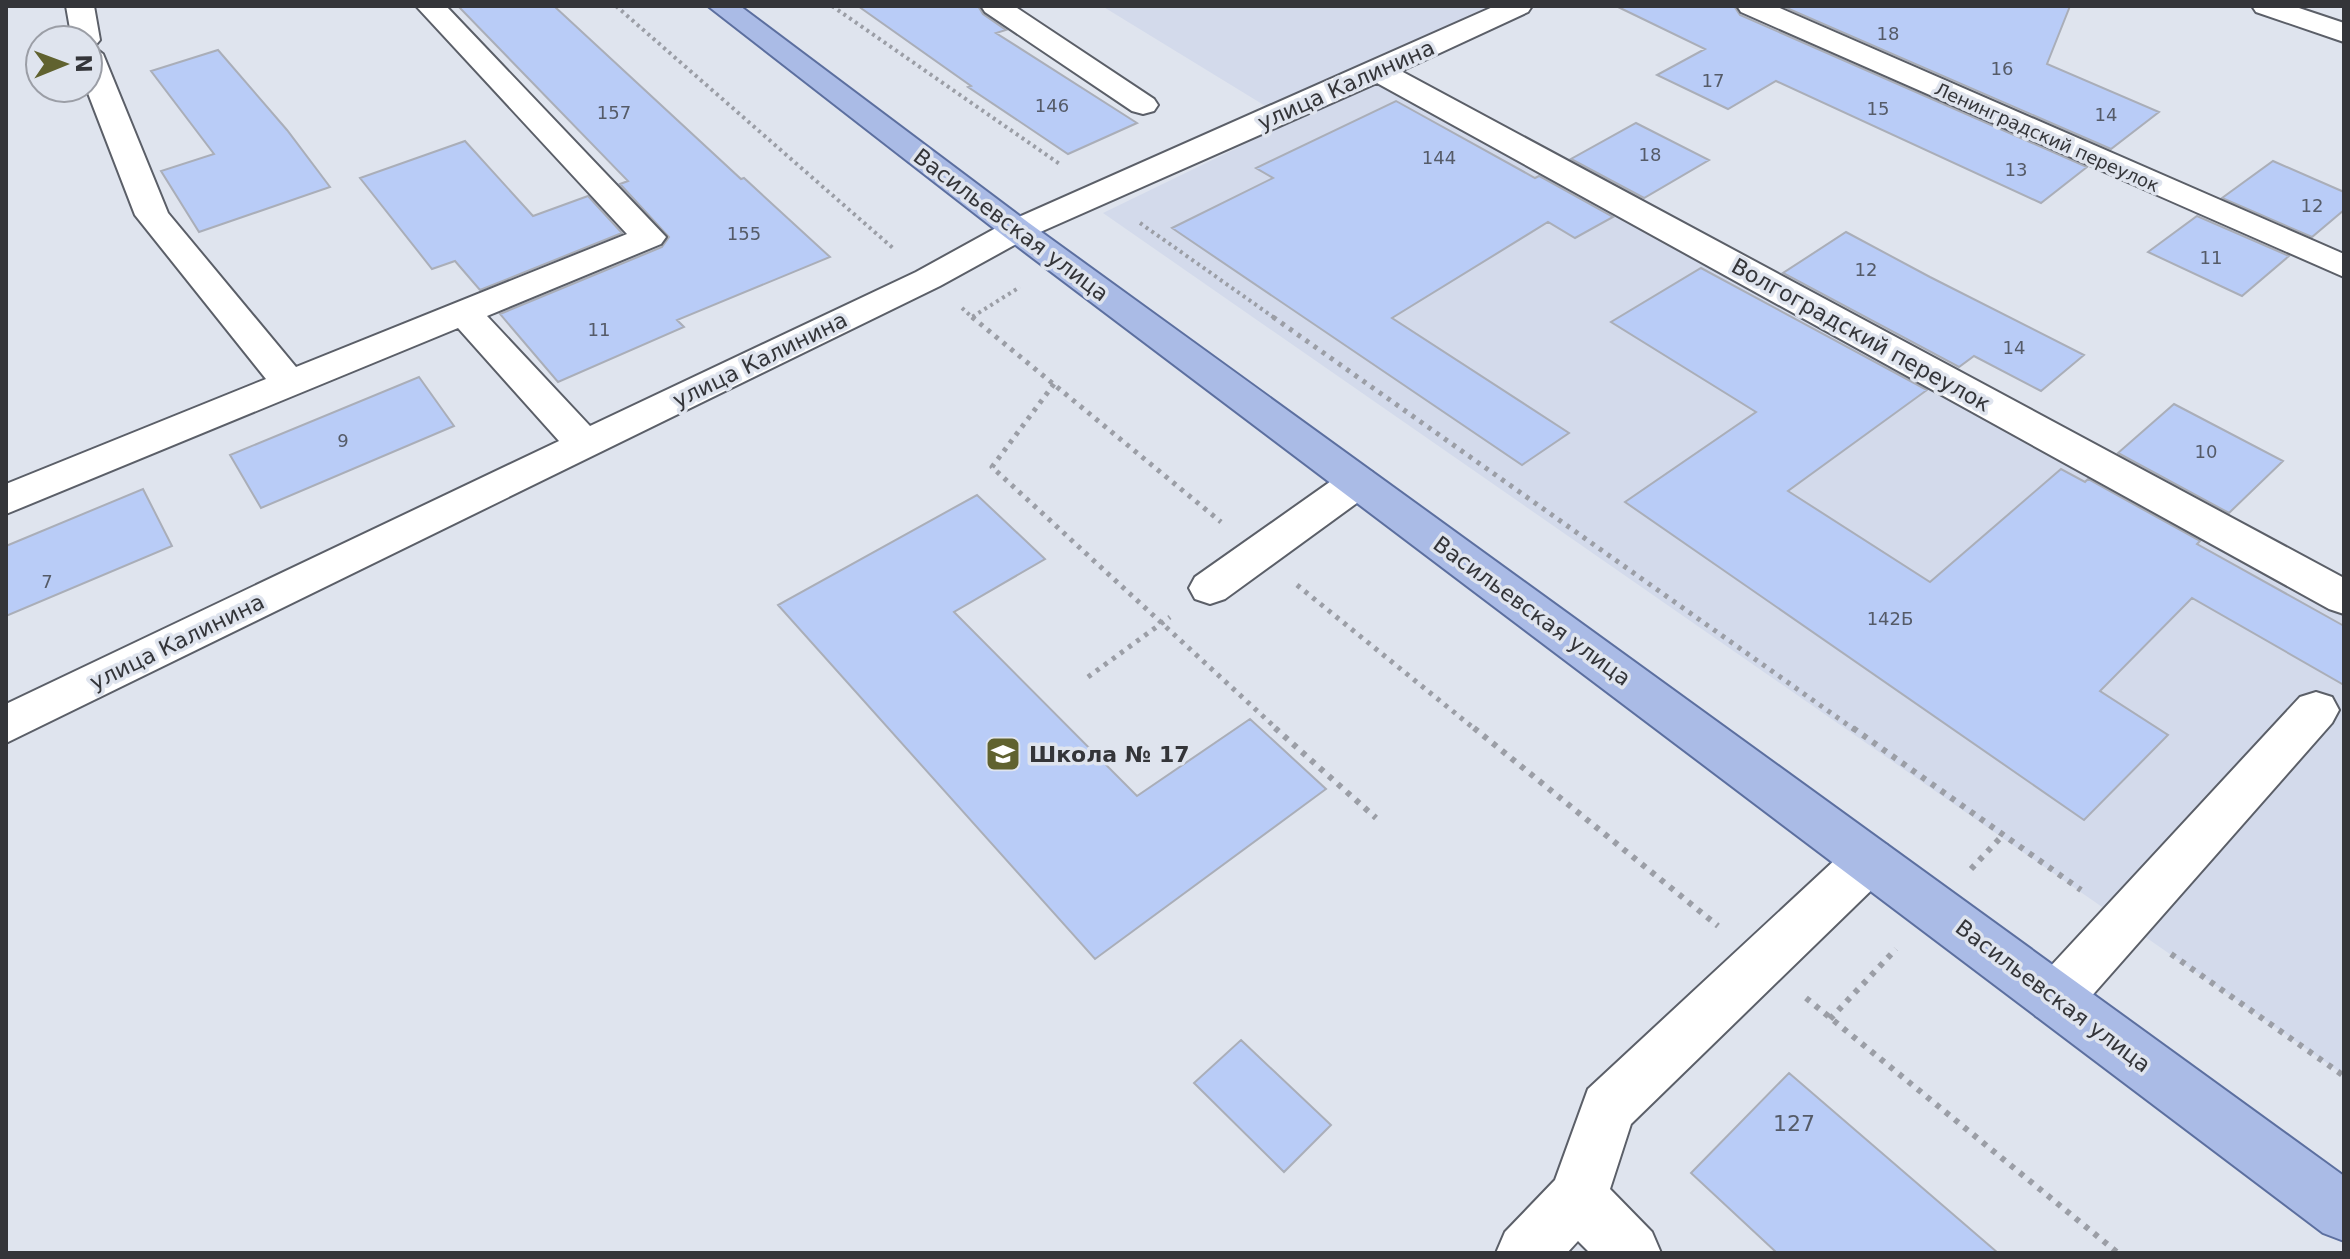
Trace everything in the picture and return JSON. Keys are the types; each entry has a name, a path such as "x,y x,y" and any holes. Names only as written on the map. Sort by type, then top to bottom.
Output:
{"main road":[{"name":"Васильевская улица","path":"722,6 1017,230 2344,1212"}],"street":[{"path":"6,500 649,237 430,6"},
{"path":"995,6 1143,105"},
{"name":"улица Калинина","path":"6,725 928,279 1017,230 1518,6"},
{"name":"Ленинградский переулок","path":"1751,6 2344,267"},
{"path":"2266,6 2344,33"},
{"name":"Волгоградский переулок","path":"1378,71 2344,598"},
{"path":"104,94 152,215 290,384"},
{"path":"464,313 585,445"},
{"path":"1210,588 1358,482"},
{"path":"2055,999 2316,710"},
{"path":"1526,1253 1578,1198 1608,1108 1869,860"},
{"path":"1578,1198 1631,1253"}],"path":[{"path":"616,6 972,317 2118,1253"},
{"path":"832,6 1101,193 2344,1076"},
{"path":"972,317 1060,261"},
{"path":"1054,384 992,467 1160,625 1376,818"},
{"path":"1088,677 1210,588"}],"shaded area":[{"path":"1102,6 1491,6 1267,107"},
{"path":"1377,80 2344,613 2344,1075 1103,213"}],"building":[{"path":"458,6 554,6 830,257 677,320 684,327 558,382 500,314 662,247 669,237 620,184 628,181"},
{"path":"858,6 978,6 983,14 1006,30 996,33 1137,123 1068,154 968,87 971,86"},
{"path":"1616,6 1734,6 1740,15 2087,167 2041,203 1776,81 1728,109 1657,75 1705,49"},
{"path":"1782,6 2070,6 2047,64 2159,112 2111,149"},
{"path":"218,50 287,130 330,187 199,232 161,171 214,154 151,71"},
{"path":"1396,101 1613,217 1575,238 1548,222 1392,318 1569,433 1522,465 1172,228 1273,178 1256,168"},
{"path":"1636,123 1709,160 1644,198 1571,159"},
{"path":"465,141 533,216 588,196 622,233 480,290 455,261 432,269 360,178"},
{"path":"2273,161 2344,192 2344,210 2312,237 2222,198"},
{"path":"2197,216 2289,256 2242,296 2148,252"},
{"path":"1846,232 2084,355 2041,391 1974,356 1959,367 1783,273"},
{"path":"1701,268 1927,390 1788,491 1930,582 2061,469 2085,482 2088,479 2200,541 2197,544 2344,626 2344,685 2192,598 2100,691 2168,735 2084,820 1625,502 1756,412 1611,322"},
{"path":"419,377 454,426 261,508 230,455"},
{"path":"2174,404 2283,461 2229,513 2118,453"},
{"path":"143,489 172,546 6,616 6,546"},
{"name":"Школа № 17","path":"977,495 1045,559 954,612 1137,796 1250,719 1326,789 1095,959 778,605"},
{"path":"1241,1040 1331,1125 1284,1172 1194,1083"},
{"path":"1789,1073 1998,1253 1777,1253 1691,1173"}],"place":[{"name":"Школа № 17","path":"1003,754"}]}
